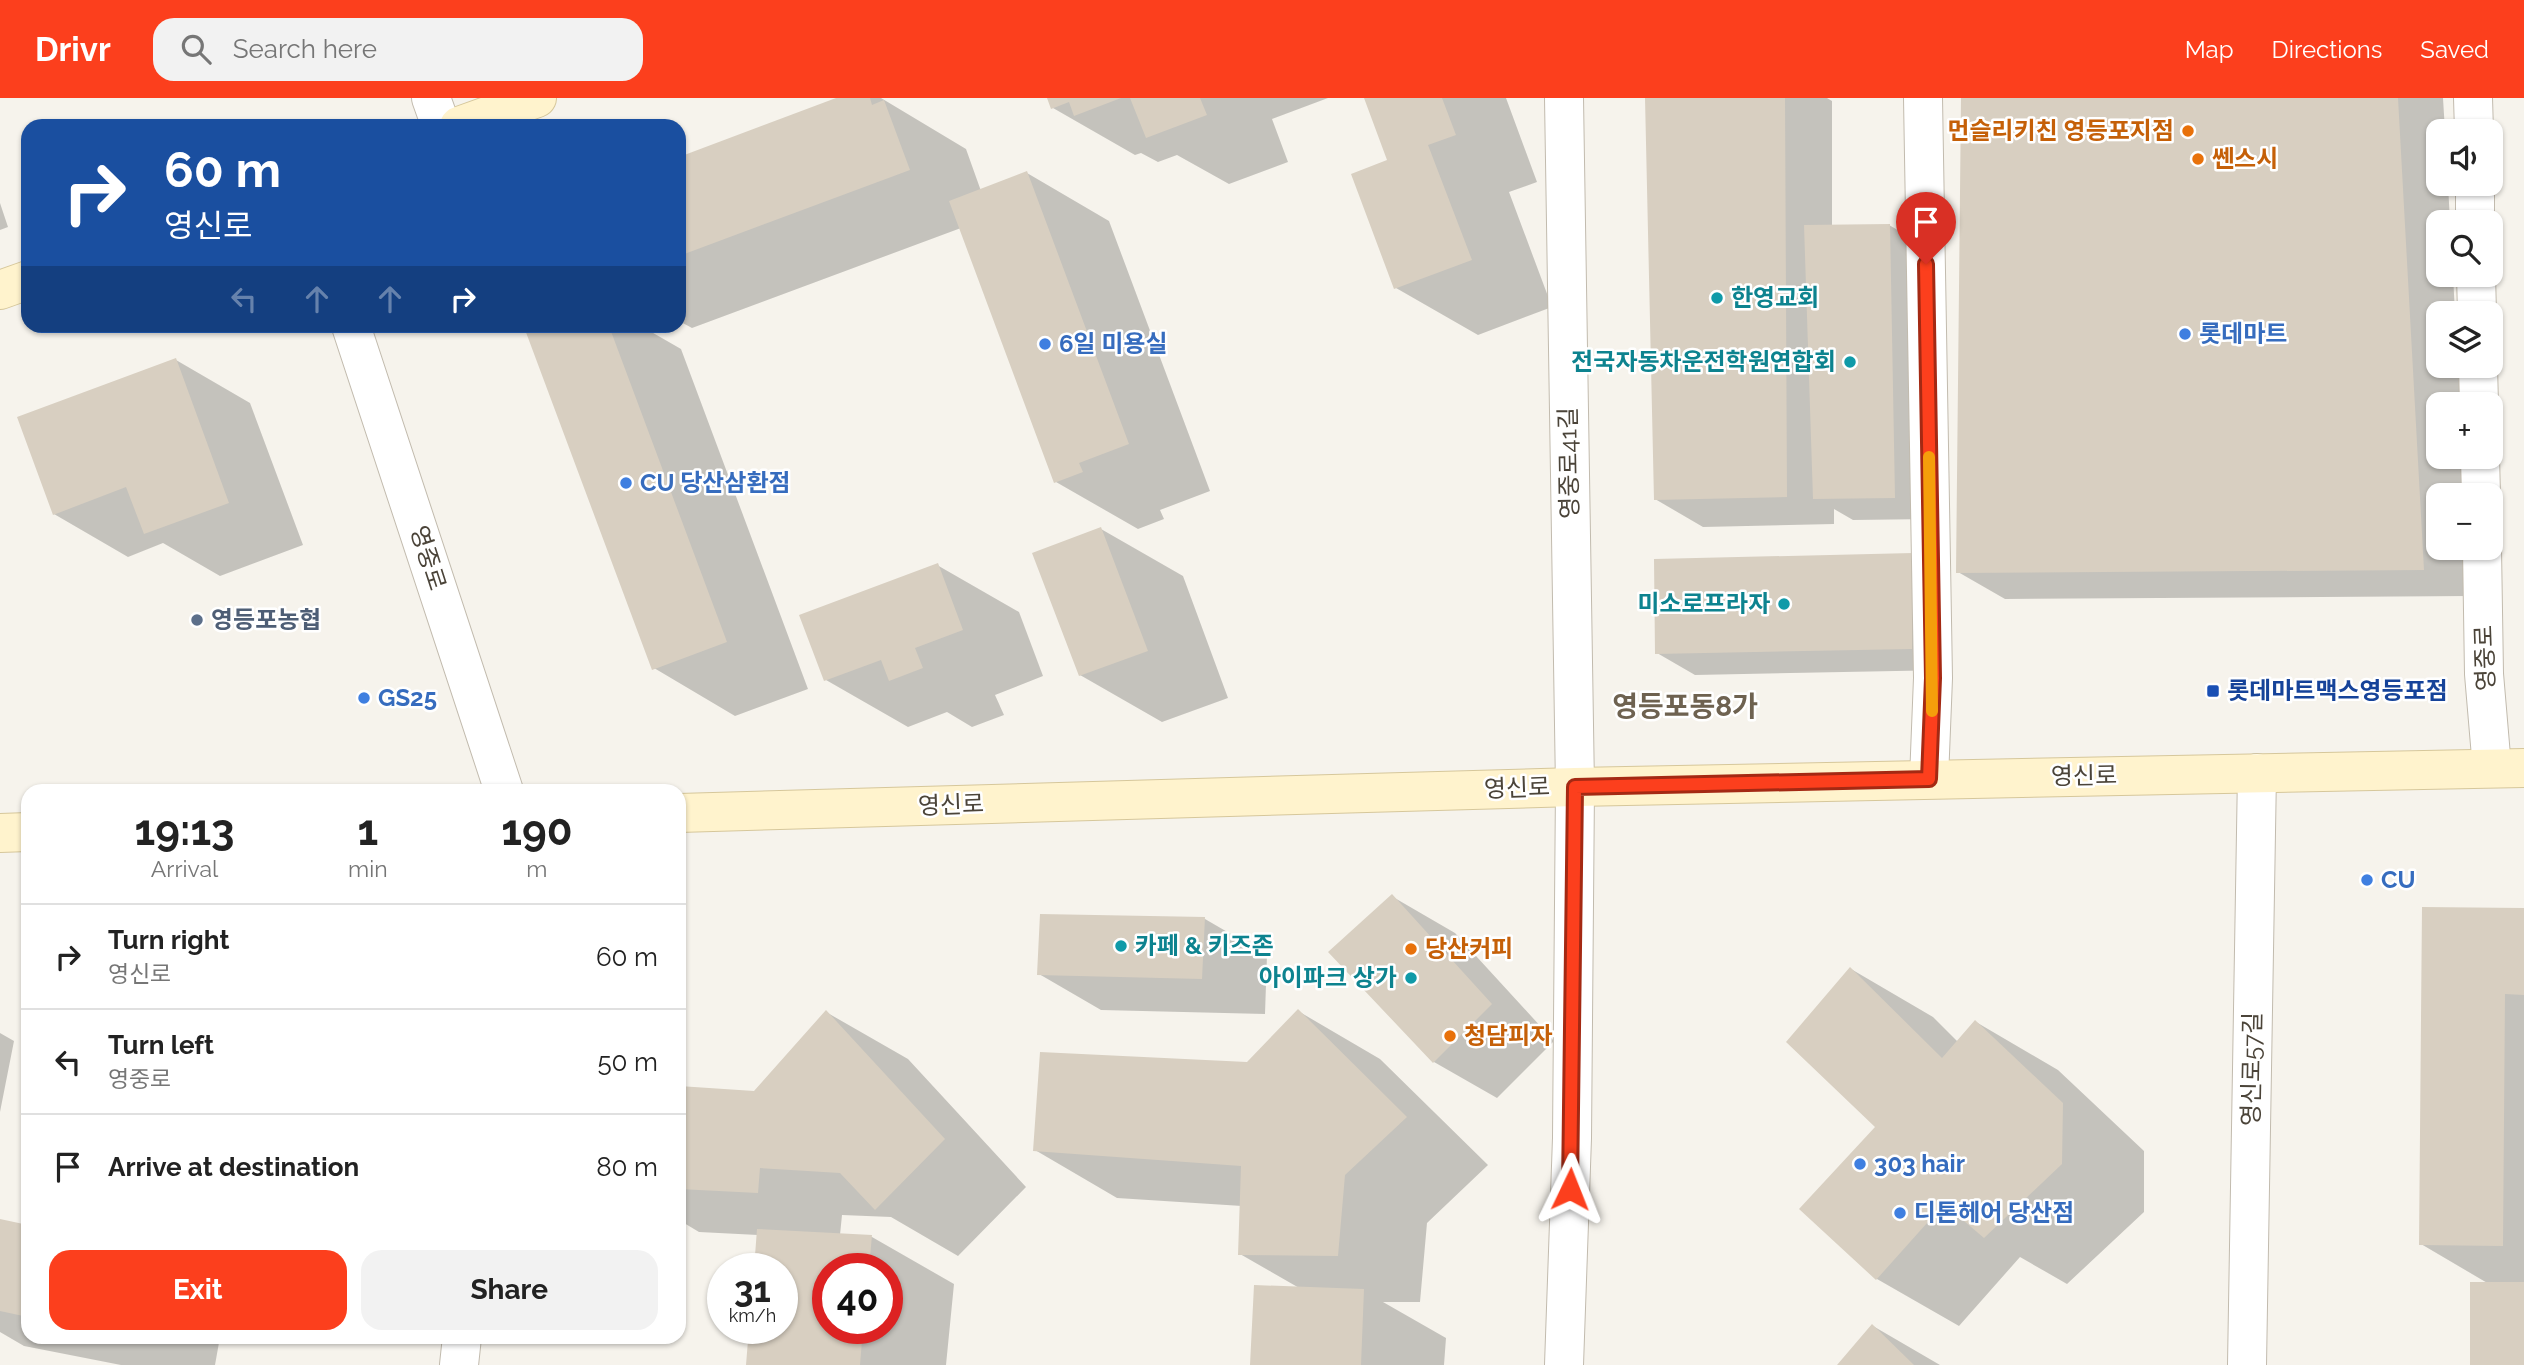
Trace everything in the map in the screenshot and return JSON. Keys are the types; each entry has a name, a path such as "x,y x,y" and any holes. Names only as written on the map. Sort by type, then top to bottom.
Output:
{"main road":[{"path":"478,119 537,98"},
{"path":"0,290 21,282"},
{"name":"영신로","path":"686,813 1575,787 2508,768"},
{"path":"0,833 21,832"}],"street":[{"path":"431,98 438,119"},
{"name":"영중로41길","path":"1564,98 1575,787 1572,1138 1564,1365"},
{"path":"1923,98 1933,678 1929,779"},
{"path":"2473,98 2474,119"},
{"name":"영중로","path":"353,333 502,784"},
{"name":"영중로","path":"2482,560 2484,674 2508,768"},
{"name":"영신로57길","path":"2247,1365 2257,773"},
{"path":"459,1365 461,1344"}],"building":[{"path":"836,98 870,98 872,105 884,100 910,170 686,253 686,154"},
{"path":"1047,98 1121,98 1074,116 1069,102 1051,109"},
{"path":"1130,98 1200,98 1207,115 1146,138"},
{"path":"1364,98 1442,98 1456,135 1428,145 1472,260 1394,289 1351,174 1387,160"},
{"name":"한영교회","path":"1645,98 1785,98 1787,497 1654,500"},
{"name":"롯데마트","path":"1961,98 2398,98 2424,570 1956,573"},
{"path":"1027,171 1129,444 1079,463 1083,472 1054,483 949,201"},
{"name":"전국자동차운전학원연합회","path":"1890,224 1895,498 1813,499 1804,225"},
{"path":"526,333 612,333 727,642 652,670"},
{"path":"176,358 229,503 144,534 126,487 53,515 17,417"},
{"path":"1101,527 1148,651 1079,676 1032,553"},
{"name":"미소로프라자","path":"1913,553 1912,649 1655,654 1654,559"},
{"path":"938,563 963,630 915,648 923,668 889,681 881,660 824,681 799,615"},
{"name":"아이파크 상가","path":"1392,894 1492,1004 1433,1063 1328,952"},
{"path":"2422,907 2524,908 2524,995 2505,994 2503,1246 2419,1245"},
{"name":"카페 & 키즈존","path":"1040,914 1205,917 1202,979 1037,975"},
{"path":"1850,967 1942,1058 1975,1020 2063,1103 2062,1164 1984,1238 1944,1204 1876,1280 1799,1209 1875,1127 1786,1042"},
{"path":"1298,1009 1407,1117 1345,1175 1338,1256 1238,1255 1241,1166 1033,1151 1040,1052 1247,1062"},
{"path":"826,1010 945,1139 875,1210 840,1173 760,1168 758,1193 686,1189 686,1086 754,1091"},
{"path":"0,1219 21,1224 21,1316 0,1311"},
{"path":"757,1229 872,1235 870,1253 812,1253 812,1344 862,1344 860,1365 746,1365 748,1344 798,1344 798,1253 755,1253"},
{"path":"2470,1282 2524,1282 2524,1365 2470,1365"},
{"path":"1254,1285 1364,1289 1361,1365 1250,1365"},
{"path":"1872,1324 1914,1365 1837,1365"}],"slow traffic":[{"path":"1929,457 1932,711"}],"place":[{"name":"먼슬리키친 영등포지점","path":"2188,131"},
{"name":"쎈스시","path":"2198,159"},
{"name":"한영교회","path":"1717,298"},
{"name":"롯데마트","path":"2185,334"},
{"name":"6일 미용실","path":"1045,344"},
{"name":"전국자동차운전학원연합회","path":"1850,362"},
{"name":"CU 당산삼환점","path":"626,483"},
{"name":"미소로프라자","path":"1784,604"},
{"name":"영등포농협","path":"197,620"},
{"name":"롯데마트맥스영등포점","path":"2213,691"},
{"name":"GS25","path":"364,698"},
{"name":"CU","path":"2367,880"},
{"name":"카페 & 키즈존","path":"1121,946"},
{"name":"당산커피","path":"1411,949"},
{"name":"아이파크 상가","path":"1411,978"},
{"name":"청담피자","path":"1450,1036"},
{"name":"303 hair","path":"1860,1164"},
{"name":"디톤헤어 당산점","path":"1900,1213"}],"district":[{"name":"영등포동8가","path":"1685,706"}],"route":[{"path":"1570,1189 1575,787 1929,779 1933,678 1926,264"}]}
